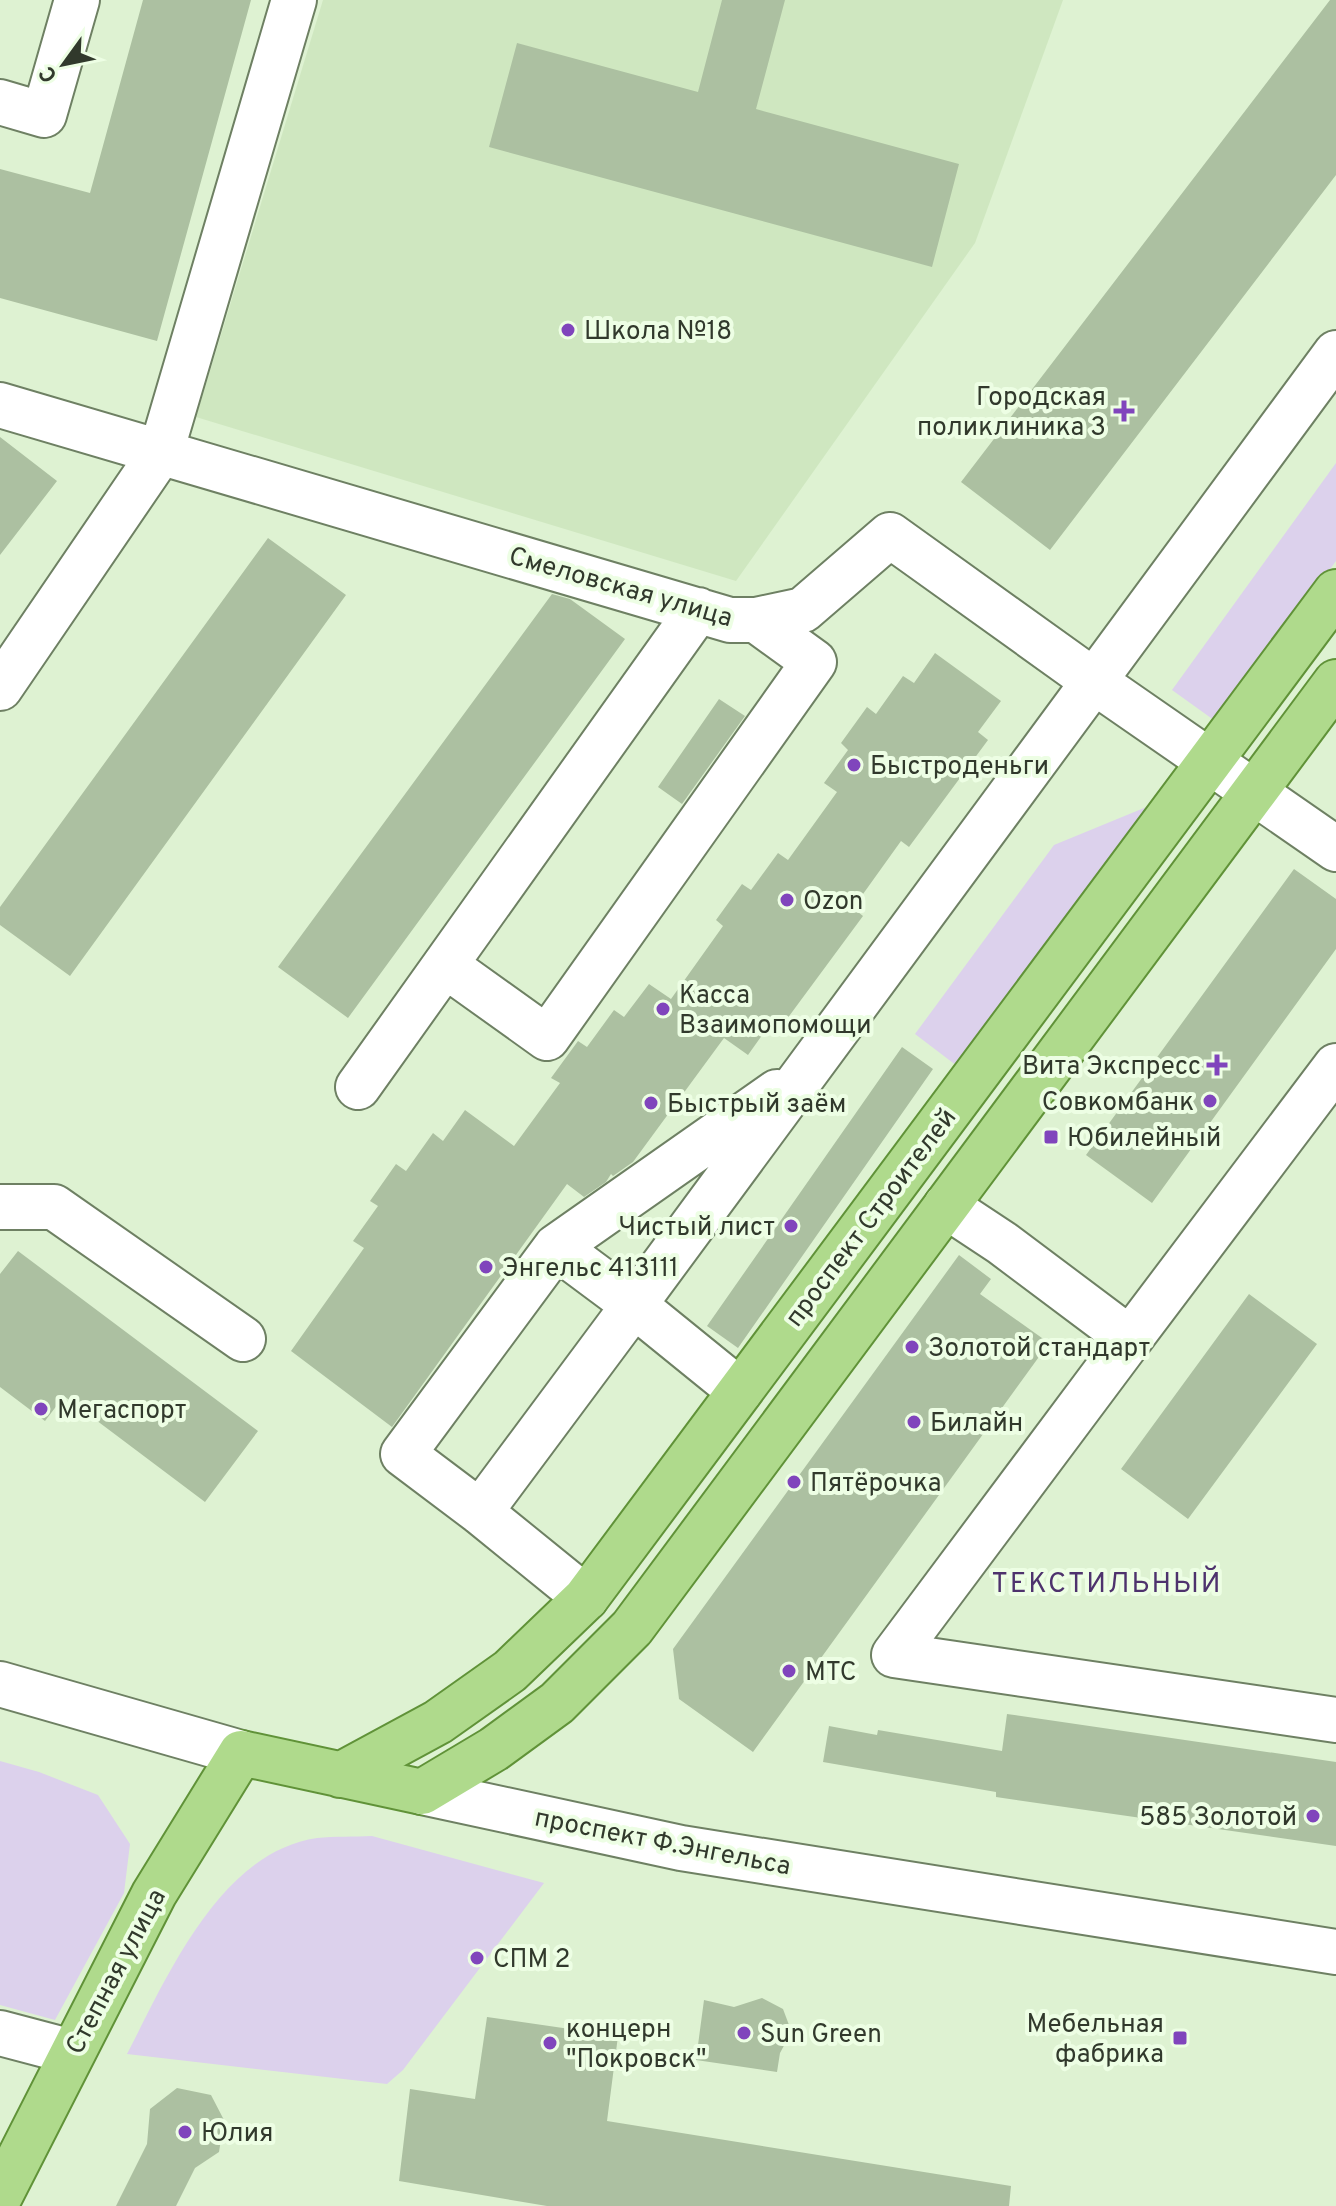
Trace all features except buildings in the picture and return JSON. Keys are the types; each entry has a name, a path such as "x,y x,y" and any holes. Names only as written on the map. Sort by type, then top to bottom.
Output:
{"main road":[{"name":"проспект Строителей","path":"340,1775 438,1722 510,1671 586,1598 1336,592"},
{"name":"проспект Строителей","path":"422,1792 494,1749 557,1703 632,1628 1336,682"},
{"name":"проспект Ф.Энгельса","path":"241,1753 422,1792"},
{"name":"Степная улица","path":"0,2196 154,1894 241,1753"}],"street":[{"path":"0,102 44,115 77,0"},
{"path":"0,688 161,452 294,0"},
{"path":"480,1512 1336,353"},
{"name":"Смеловская улица","path":"0,405 730,620 756,620 803,610 890,535 1336,849"},
{"path":"358,1087 698,610"},
{"path":"445,965 547,1038 814,662 756,620"},
{"path":"1336,1066 894,1655 1336,1720"},
{"path":"586,1598 403,1454 556,1247 807,1070"},
{"path":"946,1206 1002,1243 1130,1339"},
{"path":"0,1207 54,1207 243,1339"},
{"path":"556,1247 740,1391"},
{"name":"проспект Ф.Энгельса","path":"0,1684 241,1753"},
{"name":"проспект Ф.Энгельса","path":"422,1792 681,1848 1336,1952"},
{"path":"0,2033 72,2052"}],"shaded area":[{"name":"Школа №18","path":"323,0 1063,0 975,243 736,581 196,417"},
{"path":"1336,463 1336,561 1218,723 1172,690"},
{"path":"1161,801 961,1069 915,1034 1054,845"},
{"path":"0,1761 98,1795 130,1844 124,1893 55,2020 0,2005"},
{"path":"372,1836 544,1883 403,2070 387,2084 127,2054 179,1956 201,1922 225,1892 252,1867 283,1848 317,1838"}],"place":[{"name":"Школа №18","path":"568,330"},
{"name":"Городская поликлиника 3","path":"1124,411"},
{"name":"Быстроденьги","path":"854,765"},
{"name":"Ozon","path":"787,900"},
{"name":"Касса Взаимопомощи","path":"663,1009"},
{"name":"Вита Экспресс","path":"1217,1065"},
{"name":"Совкомбанк","path":"1210,1101"},
{"name":"Быстрый заём","path":"651,1103"},
{"name":"Юбилейный","path":"1051,1137"},
{"name":"Чистый лист","path":"791,1226"},
{"name":"Энгельс 413111","path":"486,1267"},
{"name":"Золотой стандарт","path":"912,1347"},
{"name":"Мегаспорт","path":"41,1409"},
{"name":"Билайн","path":"914,1422"},
{"name":"Пятёрочка","path":"794,1482"},
{"name":"МТС","path":"789,1671"},
{"name":"585 Золотой","path":"1313,1816"},
{"name":"СПМ 2","path":"477,1958"},
{"name":"Sun Green","path":"744,2033"},
{"name":"Мебельная фабрика","path":"1180,2038"},
{"name":"концерн \"Покровск\"","path":"550,2043"},
{"name":"Юлия","path":"185,2132"}],"district":[{"name":"ТЕКСТИЛЬНЫЙ","path":"1107,1582"}]}
